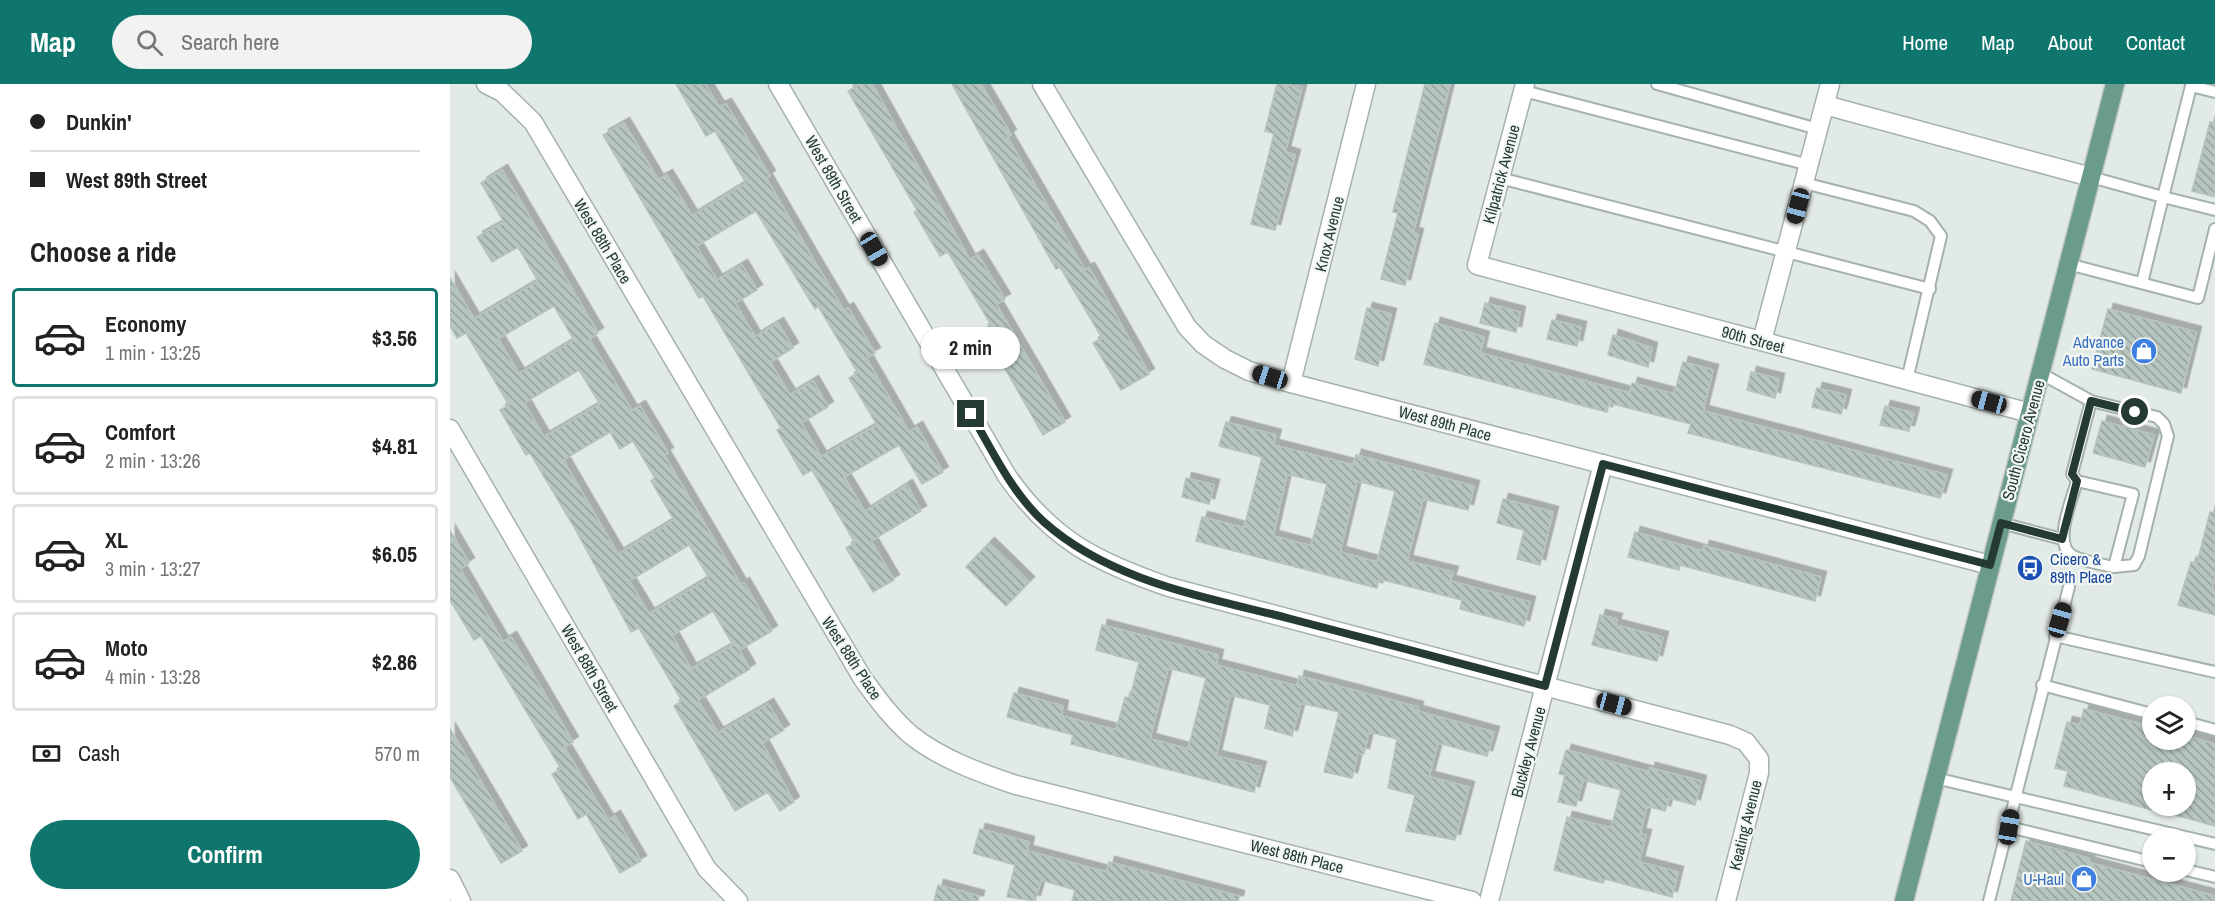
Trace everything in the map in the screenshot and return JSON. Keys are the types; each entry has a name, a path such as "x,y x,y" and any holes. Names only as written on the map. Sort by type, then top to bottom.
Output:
{"main road":[{"name":"South Cicero Avenue","path":"1909,900 1935,778 2115,84"}],"street":[{"name":"West 88th Place","path":"486,84 502,92 533,122 862,679 886,710 911,735 969,768 1016,785 1472,901"},
{"name":"West 89th Street","path":"778,84 1007,476 1043,521 1066,540 1109,563 1169,587 1730,735 1755,749"},
{"name":"West 89th Place","path":"1042,84 1187,327 1203,344 1225,359 1249,371 1291,383 1990,565"},
{"name":"Knox Avenue","path":"1291,383 1366,84"},
{"path":"1762,341 1830,84"},
{"name":"Kilpatrick Avenue","path":"1477,265 1524,87"},
{"path":"1825,105 2091,177"},
{"name":"90th Street","path":"1477,265 2030,413"},
{"name":"West 88th Street","path":"450,429 707,869 738,901"},
{"name":"Buckley Avenue","path":"1489,901 1603,464"},
{"name":"Keating Avenue","path":"1726,901 1759,773 1760,759 1755,749"},
{"path":"707,869 718,901"},
{"path":"450,879 461,901"}],"lane":[{"path":"1657,84 1818,129"},
{"path":"2142,283 2191,86 2215,92"},
{"path":"1524,87 1809,165"},
{"path":"2091,177 2215,210"},
{"path":"1500,178 1930,289"},
{"path":"1804,183 1914,211 1930,221 1941,236 1907,380"},
{"path":"2068,264 2198,298 2215,229"},
{"path":"2040,373 2091,401 2157,417 2164,424 2168,436 2139,556 2134,565 2114,567 2073,556 2064,549 2062,539 2077,481"},
{"path":"2091,401 2072,474 2077,481 2133,495 2114,567"},
{"path":"2001,523 2062,539"},
{"path":"1989,901 2042,685 2069,587"},
{"path":"2055,636 2215,672"},
{"path":"2042,685 2142,711"},
{"path":"2196,725 2215,730"},
{"path":"1935,778 2215,844"},
{"path":"2009,827 2142,860"},
{"path":"2196,872 2215,877"}],"building":[{"path":"676,84 705,84 719,107 726,104 770,176 766,178 844,311 848,308 875,353 866,358 909,432 917,427 943,472 922,484 899,445 844,477 865,512 907,485 921,511 871,541 894,580 873,592 846,548 855,543 812,470 803,475 777,430 781,428 703,296 699,298 603,135 624,123 658,180 667,175 692,216 746,183 715,131 706,136","holes":["756,211 815,309 818,306 858,373 849,378 877,425 821,457 801,423 828,407 813,381 790,395 770,362 793,348 778,323 755,337 735,303 757,290 742,265 717,280 696,246"]},
{"path":"860,84 872,84 970,260 978,255 1005,299 996,304 1065,422 1043,435 983,330 991,325 948,252 940,256 914,212 917,210 848,91"},
{"path":"952,84 981,84 1011,135 1007,137 1085,270 1089,268 1149,374 1121,390 1093,343 1102,338 1060,267 1056,269"},
{"path":"1277,84 1302,87 1285,152 1295,155 1275,230 1251,224 1274,134 1265,131"},
{"path":"1425,84 1450,84 1413,233 1418,234 1405,285 1381,279 1398,213 1393,212"},
{"path":"2210,122 2215,122 2215,197 2192,191"},
{"path":"502,170 598,333 589,339 632,411 640,406 668,453 664,455 741,585 744,583 772,631 739,650 750,669 698,700 718,733 768,704 784,730 762,743 794,802 780,811 768,792 735,811 674,706 682,701 639,628 631,632 574,527 530,453 526,455 500,410 509,405 466,333 457,338 450,326 450,278 474,319 538,281 518,247 492,262 477,237 504,222 481,183","holes":["554,306 574,340 519,374 498,339","579,370 600,404 544,437 524,403","610,432 620,449 633,441 655,478 651,481 674,520 618,554 563,460","689,545 709,578 649,614 629,581","713,611 733,645 691,669 672,635"]},
{"path":"1485,303 1520,312 1516,332 1480,323"},
{"path":"1367,308 1391,314 1378,366 1355,359"},
{"name":"Advance Auto Parts","path":"2108,309 2196,332 2181,393 2092,369"},
{"path":"1552,320 1581,327 1577,346 1547,339"},
{"path":"1435,323 1484,337 1480,353 1630,393 1632,383 1674,394 1683,362 1713,370 1703,411 1947,475 1940,498 1688,433 1691,424 1609,403 1607,412 1424,364"},
{"path":"1613,335 1652,348 1648,367 1608,355"},
{"path":"1751,372 1779,379 1775,398 1747,390"},
{"path":"1817,388 1846,395 1841,414 1812,407"},
{"path":"1885,406 1914,413 1909,431 1880,425"},
{"path":"2102,421 2154,435 2145,467 2093,453"},
{"path":"1226,422 1276,435 1273,445 1353,465 1356,455 1474,486 1468,510 1423,499 1407,561 1453,572 1450,581 1530,602 1524,626 1460,609 1462,600 1379,579 1377,588 1196,541 1202,517 1244,528 1262,457 1219,446","holes":["1287,474 1327,484 1311,546 1273,536","1357,481 1395,491 1377,562 1340,552"]},
{"path":"1186,478 1214,485 1209,504 1182,497"},
{"path":"1503,499 1553,512 1540,565 1517,559 1524,530 1497,523"},
{"path":"2210,512 2215,513 2215,577 2212,589 2215,590 2215,615 2178,605 2191,562 2197,563"},
{"path":"450,531 469,563 460,569 503,642 511,637 573,742 564,747 608,820 615,816 641,861 620,873 586,814 578,819 552,774 561,769 481,636 474,640 450,600"},
{"path":"1635,532 1703,551 1704,546 1821,577 1815,601 1680,565 1679,570 1628,557"},
{"path":"989,543 1029,582 1006,606 966,567"},
{"path":"1600,615 1617,619 1615,625 1663,637 1657,661 1592,645"},
{"path":"1102,625 1218,655 1216,665 1297,686 1299,676 1418,707 1417,711 1494,732 1487,756 1438,743 1429,777 1469,787 1455,840 1406,831 1415,795 1388,788 1397,739 1369,732 1364,754 1358,753 1352,778 1324,772 1339,712 1301,703 1292,736 1265,728 1270,705 1230,695 1216,756 1261,767 1254,792 1071,744 1073,735 1007,717 1014,693 1063,706 1061,716 1116,730 1125,697 1130,698 1139,662 1096,650","holes":["1168,668 1206,678 1188,749 1150,739"]},
{"path":"2084,709 2142,724 2142,750 2196,750 2196,739 2215,744 2215,826 2178,816 2196,816 2196,762 2142,762 2142,807 2064,786 2068,771 2055,768 2067,722 2080,725"},
{"path":"450,729 522,851 501,863 450,777"},
{"path":"1566,750 1649,772 1650,768 1701,781 1695,805 1669,798 1665,811 1647,806 1640,834 1646,835 1639,862 1678,872 1672,897 1605,879 1603,883 1554,870 1567,817 1611,828 1621,790 1583,780 1576,806 1558,802 1565,775 1559,774"},
{"path":"980,829 1029,842 1027,851 1107,872 1109,862 1239,896 1238,901 1072,901 1075,890 1041,880 1035,901 1007,897 1015,865 973,853"},
{"name":"U-Haul","path":"2026,841 2088,858 2090,863 2142,877 2142,882 2162,882 2215,896 2215,901 2011,901"},
{"path":"938,885 979,896 978,901 934,901"}],"place":[{"name":"Advance Auto Parts","path":"2144,351"},
{"name":"Cicero & 89th Place","path":"2030,568"},
{"name":"U-Haul","path":"2084,879"}],"route":[{"path":"971,414 1007,476 1043,521 1066,540 1100,559 1169,587 1545,686 1603,464 1990,565 2001,523 2062,539 2077,481 2072,474 2091,401 2135,412"}]}
